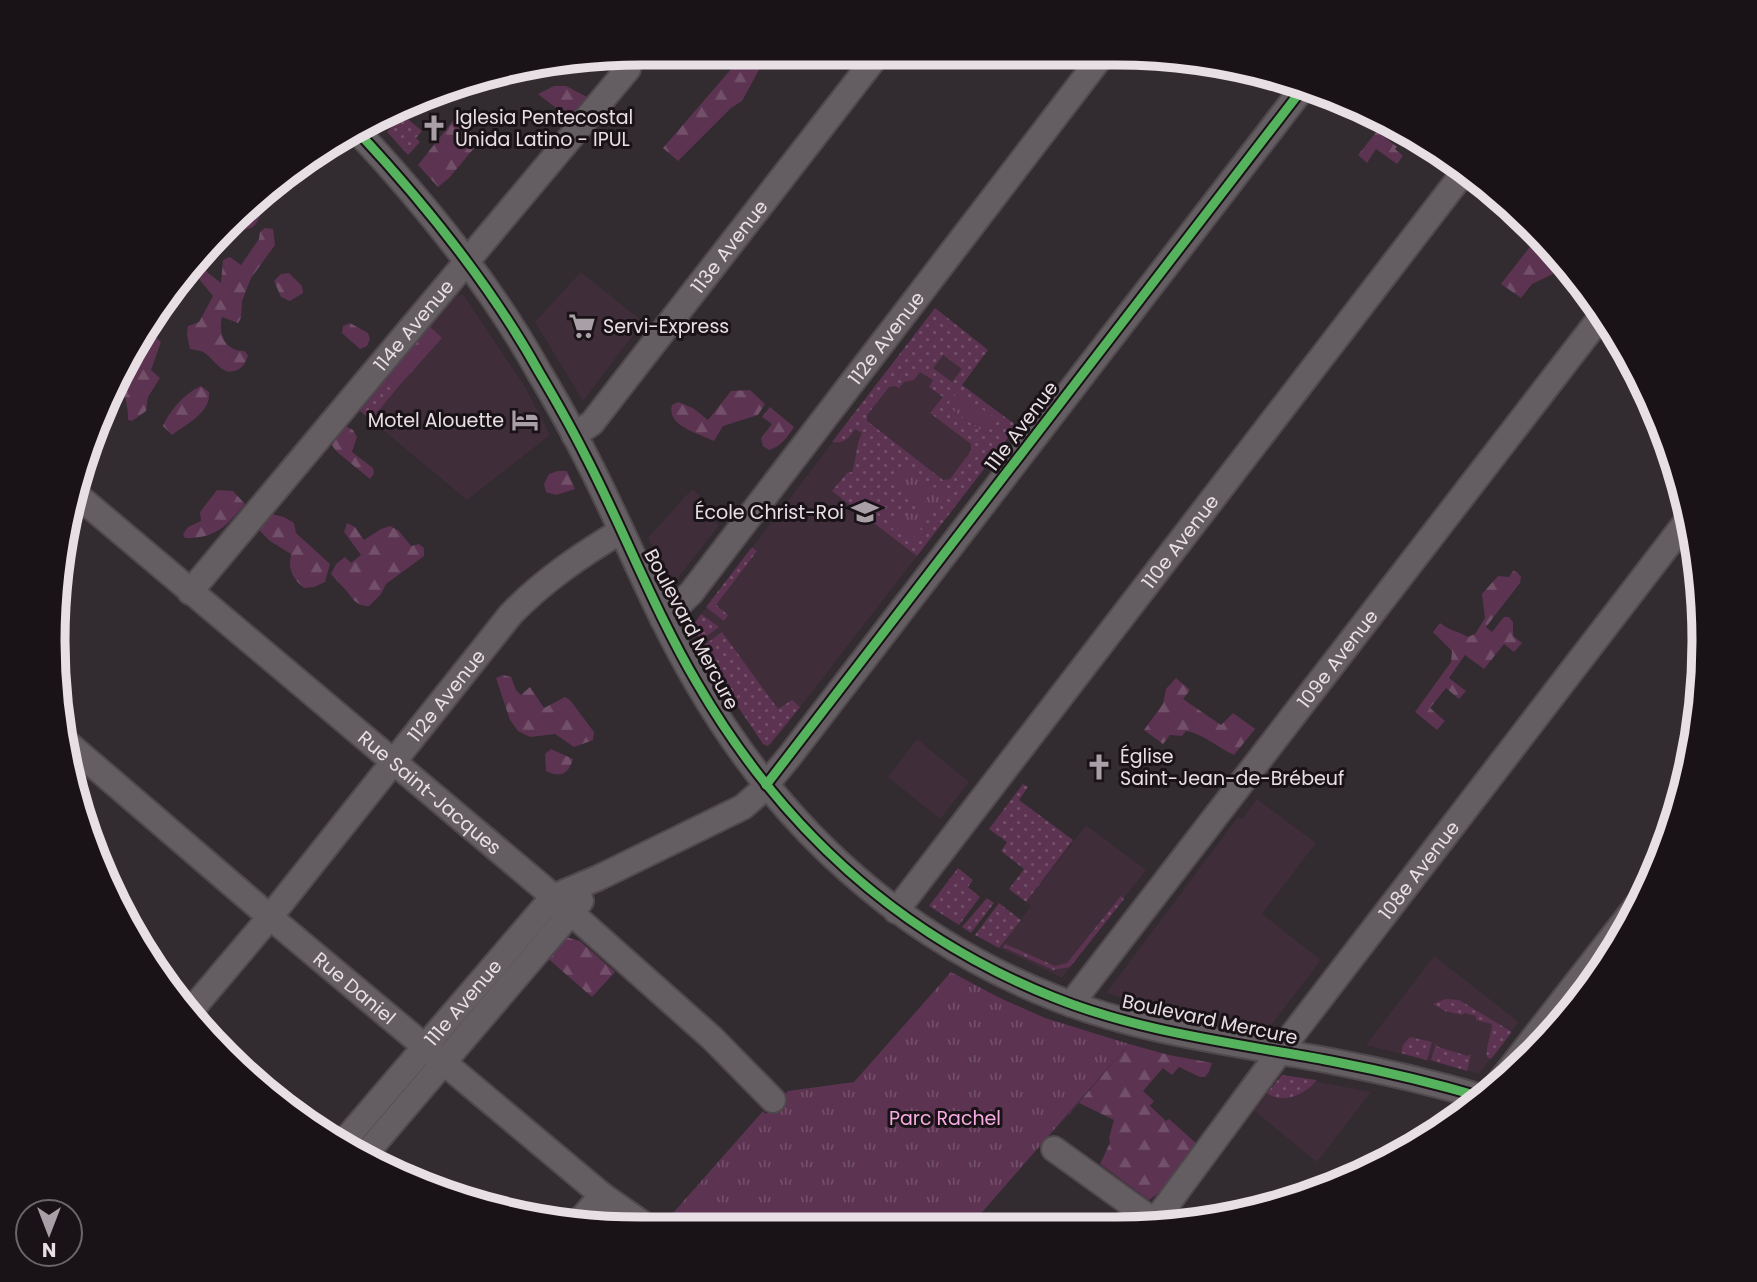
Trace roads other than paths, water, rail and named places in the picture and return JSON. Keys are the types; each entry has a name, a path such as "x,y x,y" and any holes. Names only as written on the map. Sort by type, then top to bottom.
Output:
{"street":[{"name":"114e Avenue","path":"190,592 468,262 629,65"},
{"name":"113e Avenue","path":"574,435 592,423 869,65"},
{"name":"112e Avenue","path":"663,620 691,593 1094,65"},
{"name":"111e Avenue","path":"348,1137 552,897 598,878 743,807 766,785 1298,94"},
{"name":"Boulevard Mercure","path":"362,137 402,180 468,262 528,352 574,435 663,620 714,712 766,785 831,855 896,911 950,947 1015,980 1071,1004 1178,1034 1366,1068 1471,1095"},
{"name":"110e Avenue","path":"896,911 1459,178"},
{"name":"109e Avenue","path":"1071,1004 1596,322"},
{"name":"Rue Saint-Jacques","path":"82,500 552,897 717,1042 773,1100"},
{"name":"108e Avenue","path":"1159,1216 1279,1052 1681,529"},
{"name":"112e Avenue","path":"195,1006 271,917 491,638 528,597 567,565 621,531"},
{"name":"Rue Daniel","path":"75,750 424,1046 602,1195 633,1217"},
{"name":"111e Avenue","path":"370,1149 572,915 598,878"},
{"path":"1537,1034 1604,947"},
{"path":"1054,1149 1144,1216"},
{"path":"586,1214 602,1195"}],"place":[{"name":"Iglesia Pentecostal Unida Latino - IPUL","path":"434,128"},
{"name":"Servi-Express","path":"582,326"},
{"name":"Motel Alouette","path":"525,420"},
{"name":"École Christ-Roi","path":"865,512"},
{"name":"Église Saint-Jean-de-Brébeuf","path":"1099,767"}],"park label":[{"name":"Parc Rachel","path":"945,1118"}]}
